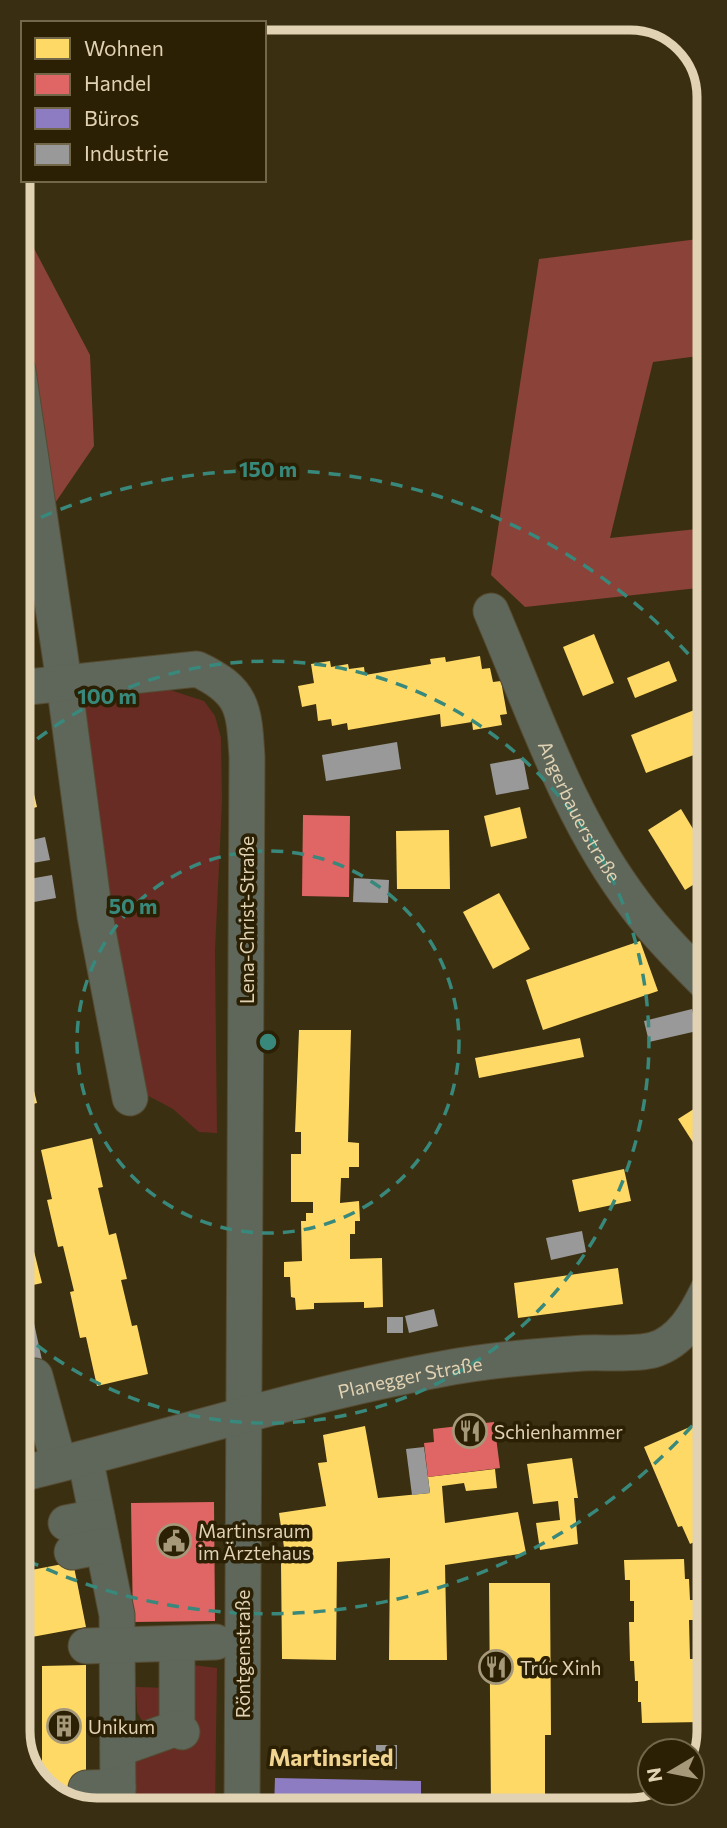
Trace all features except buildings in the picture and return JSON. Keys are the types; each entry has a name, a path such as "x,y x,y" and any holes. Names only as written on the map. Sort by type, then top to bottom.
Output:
{"street":[{"path":"30,453 95,916 130,1098"},
{"name":"Angerbauerstraße","path":"491,611 560,775 592,839 636,906 697,973"},
{"name":"Lena-Christ-Straße","path":"30,687 197,669 221,680 240,702 247,757 243,1415"},
{"name":"Planegger Straße","path":"30,1472 82,1463 243,1415 346,1388 446,1368 581,1354 651,1350 675,1340 697,1316"},
{"path":"35,1376 82,1463 84,1535 117,1615 101,1646 115,1779"},
{"name":"Röntgenstraße","path":"242,1798 243,1415"},
{"path":"101,1646 216,1642"},
{"path":"115,1779 180,1730 177,1644"}],"shaded area":[{"path":"697,239 697,356 653,362 610,538 697,529 697,588 525,607 491,575 539,259"},
{"path":"30,241 90,355 94,446 36,531 30,532"},
{"path":"167,689 204,701 215,716 221,738 222,802 215,950 217,1133 199,1132 173,1109 141,1092 125,1017 80,700"},
{"path":"193,1665 217,1668 215,1798 134,1798 134,1750 182,1732"},
{"path":"136,1687 167,1688 173,1724 149,1733 137,1712"}],"place":[{"name":"Schienhammer","path":"470,1431"},
{"name":"Martinsraum im Ärztehaus","path":"174,1541"},
{"name":"Trúc Xinh","path":"496,1667"},
{"name":"Unikum","path":"64,1726"}],"district":[{"name":"Martinsried","path":"331,1757"}]}
